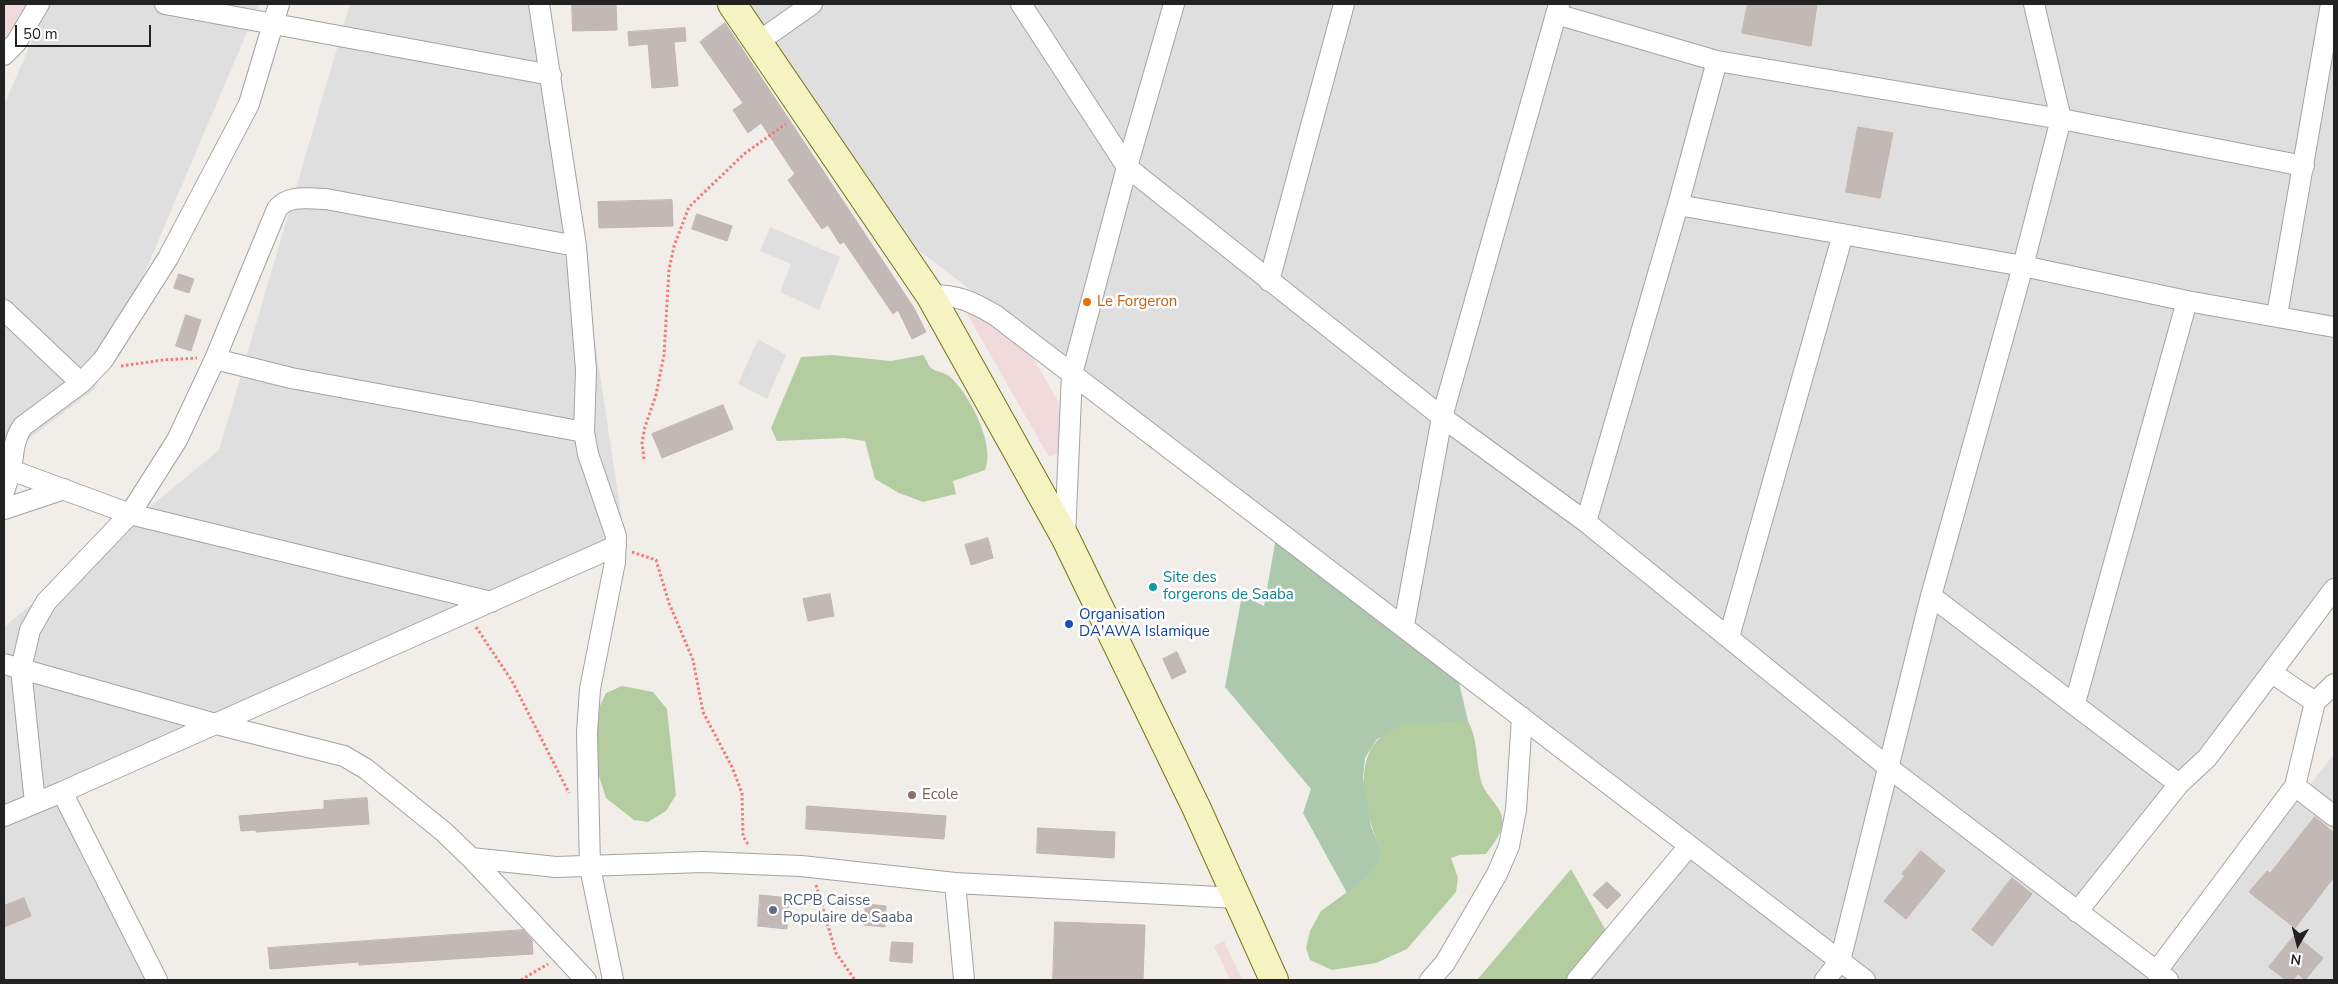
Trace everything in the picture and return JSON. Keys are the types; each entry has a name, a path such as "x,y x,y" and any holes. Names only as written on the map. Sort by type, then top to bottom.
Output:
{"street":[{"path":"4,55 16,43 40,4"},
{"path":"165,4 551,75"},
{"path":"4,492 11,470 14,443 23,426 86,378 103,360 182,234 249,104 279,4"},
{"path":"539,4 576,246 586,370 584,432 588,454 614,527 616,546 587,711 590,867 613,980"},
{"path":"732,4 930,295 1065,537 1196,807 1274,980"},
{"path":"758,42 812,4"},
{"path":"1020,4 1127,167 1442,417 1586,522 1888,768 2162,976 2295,786 2315,702 2334,684"},
{"path":"1065,537 1072,374 1127,167 1174,4"},
{"path":"1269,281 1344,4"},
{"path":"1825,980 1840,961 1931,596 2023,266 2061,119 2034,4"},
{"path":"2277,315 2331,4"},
{"path":"1404,625 1442,417 1558,9 1717,61 2061,119 2304,166"},
{"path":"1586,522 1678,205 1717,61"},
{"path":"35,803 8,666 26,640 36,617 130,514 177,440 215,358 277,209 284,201 296,198 326,199 576,246"},
{"path":"1678,205 2023,266 2187,301 2277,315 2334,327"},
{"path":"1729,637 1843,234"},
{"path":"930,295 950,295 967,299 996,315 1404,625 1522,718 1865,980"},
{"path":"2075,703 2187,301"},
{"path":"4,310 86,378"},
{"path":"215,358 291,378 584,432"},
{"path":"11,470 130,514 491,602"},
{"path":"4,509 64,489"},
{"path":"4,816 616,546"},
{"path":"2077,912 2179,784 2207,758 2334,590"},
{"path":"1931,596 2075,703 2179,784"},
{"path":"8,666 216,724 344,756 373,774 444,832 586,980"},
{"path":"2272,673 2315,702"},
{"path":"1430,980 1445,963 1498,874 1509,846 1516,810 1522,718"},
{"path":"2295,786 2334,816"},
{"path":"62,792 157,980"},
{"path":"1577,980 1689,846"},
{"path":"471,858 556,867 703,862 801,866 955,883 1237,898"},
{"path":"955,883 964,980"}],"path":[{"path":"644,459 642,443 645,427 656,395 664,355 669,270 674,246 688,207 744,154 805,110"},
{"path":"86,378 163,360 215,358"},
{"path":"616,546 656,560 669,603 692,660 703,712 732,766 742,793 743,836 750,848"},
{"path":"465,613 485,638 512,681 573,801"},
{"path":"801,866 812,876 836,953 855,980"},
{"path":"521,980 563,956"}],"shaded area":[{"path":"4,4 33,4 12,45 4,40"},
{"path":"48,4 259,4 95,389 4,458 4,105"},
{"path":"350,4 544,4 625,540 67,784 162,980 4,980 4,627 219,450"},
{"path":"737,4 2334,4 2334,604 2083,914 2163,973 2334,754 2334,980 1584,980 1697,844 896,233"},
{"path":"770,227 840,257 819,310 780,292 791,264 760,251"},
{"path":"977,307 1029,351 1058,401 1067,449 1049,457 967,314"},
{"path":"758,339 786,355 767,399 738,384"},
{"path":"1224,941 1242,980 1230,980 1214,946"}],"green space":[{"path":"832,355 891,361 923,355 931,368 949,376 965,394 984,434 987,447 985,470 953,481 956,494 923,502 899,493 875,479 865,441 844,438 777,441 771,428 801,357"},
{"path":"1277,532 1456,670 1468,721 1403,724 1377,739 1365,758 1363,778 1371,827 1381,850 1377,864 1364,880 1347,893 1303,813 1311,789 1225,687 1242,595 1264,606"},
{"path":"622,686 653,692 667,709 676,795 666,811 648,822 634,820 606,798 598,773 598,710 606,693"},
{"path":"1468,721 1474,736 1482,784 1499,809 1502,817 1500,832 1495,841 1486,854 1459,855 1451,858 1458,878 1456,892 1407,949 1376,963 1332,970 1310,960 1306,948 1310,931 1321,911 1364,880 1381,850 1374,834 1365,797 1366,761 1373,746 1385,733 1409,722"},
{"path":"1571,869 1609,936 1571,980 1477,980"}],"building":[{"path":"572,4 616,4 617,30 573,31"},
{"path":"1748,4 1817,4 1811,46 1742,33"},
{"path":"725,23 914,308 926,332 912,339 898,310 893,314 844,242 840,244 828,225 822,229 788,180 795,174 761,123 748,133 733,110 743,103 700,42"},
{"path":"685,28 686,41 674,42 678,86 652,88 648,44 629,46 628,32"},
{"path":"1858,127 1893,133 1880,198 1846,192"},
{"path":"672,200 673,226 599,228 598,202"},
{"path":"697,214 732,226 727,241 692,229"},
{"path":"179,274 194,279 189,293 174,288"},
{"path":"186,315 201,320 191,351 176,346"},
{"path":"723,405 733,429 662,458 652,434"},
{"path":"988,538 993,558 971,565 965,545"},
{"path":"830,594 834,616 808,621 803,599"},
{"path":"1177,652 1186,672 1172,679 1163,659"},
{"path":"367,798 369,824 256,832 256,830 241,831 239,816 324,809 324,801"},
{"path":"807,806 946,816 944,839 806,829"},
{"path":"2315,817 2334,833 2334,877 2295,928 2249,892 2267,871 2270,873"},
{"path":"1038,828 1115,832 1114,858 1037,853"},
{"path":"1921,851 1945,871 1906,919 1884,901 1905,876 1902,874"},
{"path":"2012,878 2032,894 1992,946 1972,930"},
{"path":"1607,882 1621,895 1607,909 1593,895"},
{"path":"760,895 789,898 787,929 758,926"},
{"path":"24,898 31,916 4,927 4,906"},
{"path":"866,904 886,906 885,927 864,925"},
{"path":"1055,922 1145,925 1143,980 1053,980"},
{"path":"523,930 532,940 533,954 359,965 359,962 270,969 268,948"},
{"path":"2295,935 2323,958 2305,980 2298,974 2293,980 2286,980 2269,967"},
{"path":"892,942 913,943 912,963 890,961"}],"place":[{"name":"Le Forgeron","path":"1087,302"},
{"name":"Site des forgerons de Saaba","path":"1153,587"},
{"name":"Organisation DA'AWA Islamique","path":"1069,624"},
{"name":"Ecole","path":"912,795"},
{"name":"RCPB Caisse Populaire de Saaba","path":"773,910"}]}
